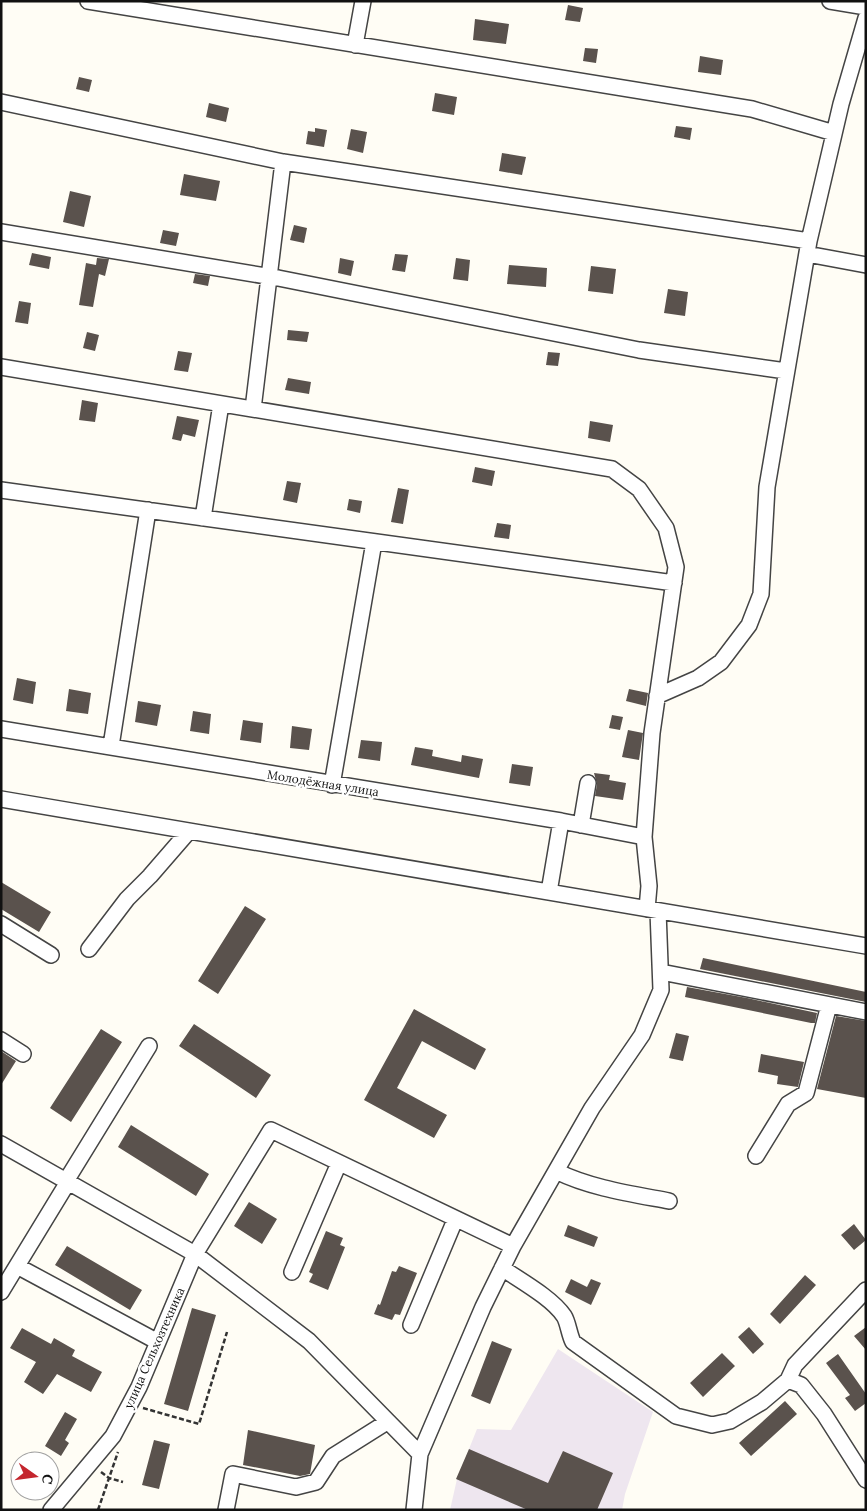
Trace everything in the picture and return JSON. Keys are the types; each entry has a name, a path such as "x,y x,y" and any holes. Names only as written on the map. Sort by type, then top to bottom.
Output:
{"street":[{"path":"88,1 752,109 834,132"},
{"path":"355,45 363,1"},
{"path":"830,1 866,7"},
{"path":"657,696 698,678 721,662 749,625 761,594 767,487 808,248 834,132 861,52 866,18"},
{"path":"1,102 283,162 808,248 866,265"},
{"path":"253,409 283,162"},
{"path":"1,232 269,276 639,350 786,371"},
{"path":"1,367 612,469 639,489 666,528 676,567 652,733 644,838 661,972 661,990 642,1035 592,1108 513,1246 482,1307 420,1454 414,1510"},
{"path":"203,518 221,404"},
{"path":"1,490 674,583"},
{"path":"111,746 148,510"},
{"path":"332,785 374,542"},
{"name":"Молодёжная улица","path":"1,729 111,746 332,785 561,821 644,838"},
{"path":"581,825 588,783"},
{"path":"1,799 866,946"},
{"path":"549,892 561,821"},
{"path":"89,949 127,899 189,831"},
{"path":"1,924 52,955"},
{"path":"661,972 866,1012"},
{"path":"756,1156 788,1104 806,1094 829,1005"},
{"path":"1,1040 23,1054"},
{"path":"1,1292 149,1046"},
{"name":"улица Сельхозтехника","path":"51,1510 113,1436 130,1404 158,1342 195,1254 271,1130 339,1163"},
{"path":"1,1144 195,1254 309,1341 420,1454"},
{"path":"292,1272 339,1163 455,1220 513,1246"},
{"path":"556,1171 568,1177 593,1184 669,1200"},
{"path":"411,1324 455,1220"},
{"path":"17,1266 158,1342"},
{"path":"502,1268 558,1308 566,1318 567,1331 573,1342 676,1416 712,1425 730,1421 762,1402 788,1380 795,1365 866,1290"},
{"path":"788,1380 801,1385 824,1414 866,1480"},
{"path":"226,1510 233,1474 296,1487 316,1482 332,1456 388,1422"}],"path":[{"path":"130,1404 199,1424 227,1332"},
{"path":"98,1510 121,1443"},
{"path":"92,1461 102,1474 122,1482"}],"shaded area":[{"path":"558,1349 653,1412 625,1494 622,1510 450,1510 457,1479 477,1429 511,1430"}],"building":[{"path":"568,5 583,8 580,22 565,20"},
{"path":"475,19 509,24 506,44 473,40"},
{"path":"585,48 598,49 596,63 583,61"},
{"path":"700,56 723,60 721,75 698,72"},
{"path":"79,77 92,80 89,92 76,89"},
{"path":"435,93 457,97 454,115 432,111"},
{"path":"209,103 229,108 226,122 206,117"},
{"path":"676,126 692,128 690,140 674,137"},
{"path":"315,128 327,130 324,147 306,144 308,131 315,132"},
{"path":"351,129 367,132 363,153 347,149"},
{"path":"502,153 526,157 522,175 499,171"},
{"path":"184,174 220,181 216,201 180,195"},
{"path":"70,191 91,196 84,227 63,222"},
{"path":"294,225 307,228 304,243 290,240"},
{"path":"163,230 179,233 176,246 160,243"},
{"path":"32,253 51,257 49,269 29,265"},
{"path":"395,254 408,255 405,272 392,270"},
{"path":"97,258 109,259 105,276 99,274 93,307 79,305 86,263 96,265"},
{"path":"340,258 354,261 351,276 338,273"},
{"path":"456,258 470,260 468,281 453,279"},
{"path":"509,265 547,268 546,287 507,284"},
{"path":"591,266 616,269 613,294 588,291"},
{"path":"195,274 210,276 208,286 193,283"},
{"path":"668,289 688,292 685,316 664,313"},
{"path":"19,301 31,303 28,324 15,322"},
{"path":"288,330 309,332 307,342 287,340"},
{"path":"87,332 99,335 95,351 83,348"},
{"path":"178,351 192,353 188,372 174,370"},
{"path":"548,352 560,353 558,366 546,365"},
{"path":"288,378 311,382 309,394 285,390"},
{"path":"82,400 98,403 95,422 79,420"},
{"path":"177,416 199,420 195,437 183,434 181,441 172,439"},
{"path":"590,421 613,425 610,442 588,438"},
{"path":"475,467 495,471 492,486 472,482"},
{"path":"287,481 301,483 297,503 283,500"},
{"path":"398,488 409,490 403,524 391,522"},
{"path":"349,499 362,501 360,513 347,510"},
{"path":"497,523 511,525 509,539 494,537"},
{"path":"17,678 36,682 33,704 13,700"},
{"path":"69,689 91,693 88,714 66,711"},
{"path":"629,689 648,693 646,706 626,701"},
{"path":"138,701 161,705 157,726 135,722"},
{"path":"193,711 211,714 209,734 190,731"},
{"path":"612,715 623,717 620,730 609,728"},
{"path":"243,720 263,723 261,743 240,740"},
{"path":"292,726 312,729 309,750 290,748"},
{"path":"628,730 643,733 639,760 622,757"},
{"path":"361,740 382,742 380,761 358,758"},
{"path":"415,747 433,750 432,756 461,762 462,755 483,759 479,778 411,765"},
{"path":"512,764 533,767 530,786 509,783"},
{"path":"594,773 610,775 609,780 626,783 623,800 595,796 597,784"},
{"path":"1,882 51,912 39,932 1,909"},
{"path":"245,906 266,919 218,994 198,981"},
{"path":"703,958 866,992 866,1002 700,969"},
{"path":"687,987 817,1013 815,1023 685,997"},
{"path":"414,1009 486,1049 475,1070 422,1041 397,1088 447,1115 434,1138 364,1100"},
{"path":"836,1016 866,1021 866,1098 817,1089"},
{"path":"194,1024 271,1075 256,1098 179,1046"},
{"path":"101,1029 122,1042 71,1122 50,1108"},
{"path":"676,1033 689,1036 683,1061 669,1058"},
{"path":"1,1051 16,1061 1,1085"},
{"path":"761,1054 804,1062 798,1087 777,1084 778,1076 758,1072"},
{"path":"131,1125 209,1174 196,1196 118,1147"},
{"path":"249,1202 277,1219 262,1244 234,1226"},
{"path":"854,1224 866,1240 854,1250 841,1235"},
{"path":"568,1225 598,1237 594,1247 564,1236"},
{"path":"326,1231 343,1238 340,1245 345,1247 328,1290 309,1282 313,1274 309,1272"},
{"path":"67,1246 142,1290 130,1310 55,1265"},
{"path":"399,1266 417,1273 400,1315 395,1314 392,1320 374,1314 378,1304 380,1305 392,1271 396,1272"},
{"path":"805,1275 816,1285 780,1324 770,1314"},
{"path":"571,1279 587,1287 591,1279 601,1283 591,1305 565,1292"},
{"path":"192,1308 216,1315 188,1411 164,1404"},
{"path":"749,1327 764,1344 753,1354 738,1337"},
{"path":"866,1327 866,1350 854,1336"},
{"path":"22,1328 51,1344 54,1338 75,1350 72,1356 102,1372 91,1392 57,1374 43,1394 24,1382 36,1362 10,1348"},
{"path":"492,1341 512,1349 490,1404 471,1396"},
{"path":"722,1353 735,1366 703,1397 690,1383"},
{"path":"838,1354 866,1394 866,1403 855,1411 845,1398 850,1395 826,1363"},
{"path":"785,1401 797,1414 751,1456 739,1443"},
{"path":"65,1412 77,1419 65,1440 69,1443 61,1456 60,1451 53,1451 45,1446"},
{"path":"248,1430 315,1445 310,1474 300,1476 243,1465"},
{"path":"154,1440 170,1444 159,1489 142,1485"},
{"path":"469,1449 548,1483 563,1451 613,1473 597,1510 528,1510 456,1479"}]}
